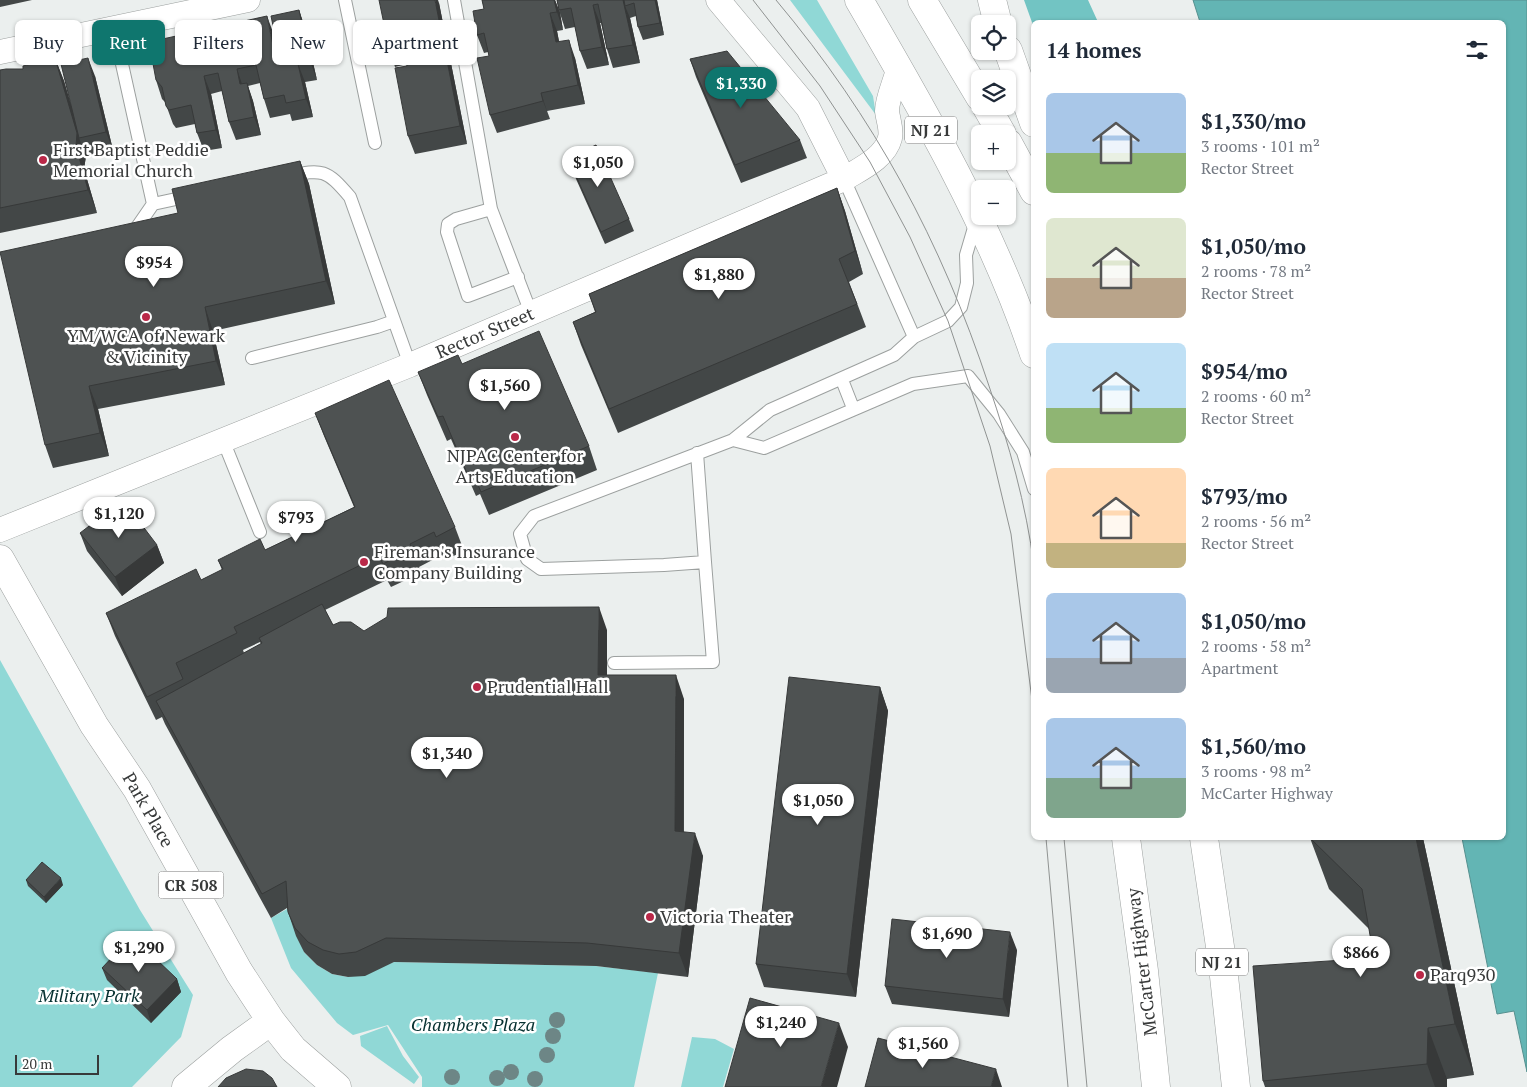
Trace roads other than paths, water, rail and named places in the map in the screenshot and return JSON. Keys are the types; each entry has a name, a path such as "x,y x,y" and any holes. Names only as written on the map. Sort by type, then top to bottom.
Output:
{"main road":[{"name":"NJ 21","path":"859,0 971,204"},
{"path":"922,0 971,82"},
{"path":"992,0 996,15"},
{"path":"1012,60 1031,115"},
{"path":"1016,158 1031,185"},
{"name":"NJ 21","path":"982,225 1007,281 1031,346"},
{"name":"Park Place","path":"0,559 94,725 137,789 239,972 271,1021"},
{"name":"McCarter Highway","path":"1126,840 1144,971 1156,1087"},
{"name":"NJ 21","path":"1204,840 1223,967 1236,1087"},
{"path":"186,1087 232,1049 271,1021"},
{"name":"CR 508","path":"271,1021 293,1049 337,1087"}],"street":[{"path":"152,20 248,0"},
{"path":"718,0 808,108 844,179"},
{"path":"0,52 92,33"},
{"name":"Rector Street","path":"0,530 410,365 844,179 870,162 884,149 890,138 887,110 898,70"}],"lane":[{"path":"345,0 375,144"},
{"path":"454,0 491,209 531,313"},
{"path":"122,65 153,204"},
{"path":"278,178 317,170 336,180 350,197 410,365"},
{"path":"844,179 914,337"},
{"path":"119,242 128,240 153,204 201,194"},
{"path":"491,209 456,219 448,224 447,232 468,296 518,277"},
{"path":"705,562 664,566 541,569 527,559 520,534 534,516 733,440 770,410 842,380 894,355 914,337 948,321 961,308 967,283 966,255 975,225"},
{"path":"252,358 377,327 394,321"},
{"path":"733,440 764,448 853,408 913,384 968,376 999,414 1023,452 1031,479"},
{"path":"842,380 853,408"},
{"path":"222,440 260,532"},
{"path":"614,663 713,662 697,453"}],"tram line":[{"path":"753,0 820,86 870,162 910,237 948,321 990,446 1011,534 1031,692"},
{"path":"776,0 812,45 844,90 902,183 927,231 970,333 989,386 1022,497 1031,543"},
{"path":"1046,840 1068,1087"},
{"path":"1064,840 1087,1087"}],"place":[{"name":"First Baptist Peddie Memorial Church","path":"43,160"},
{"name":"YM/WCA of Newark & Vicinity","path":"146,317"},
{"name":"NJPAC Center for Arts Education","path":"515,437"},
{"name":"Fireman's Insurance Company Building","path":"364,562"},
{"name":"Prudential Hall","path":"477,687"},
{"name":"Victoria Theater","path":"650,917"},
{"name":"Parq930","path":"1420,975"}],"park label":[{"name":"Military Park","path":"89,996"},
{"name":"Chambers Plaza","path":"473,1025"}]}
